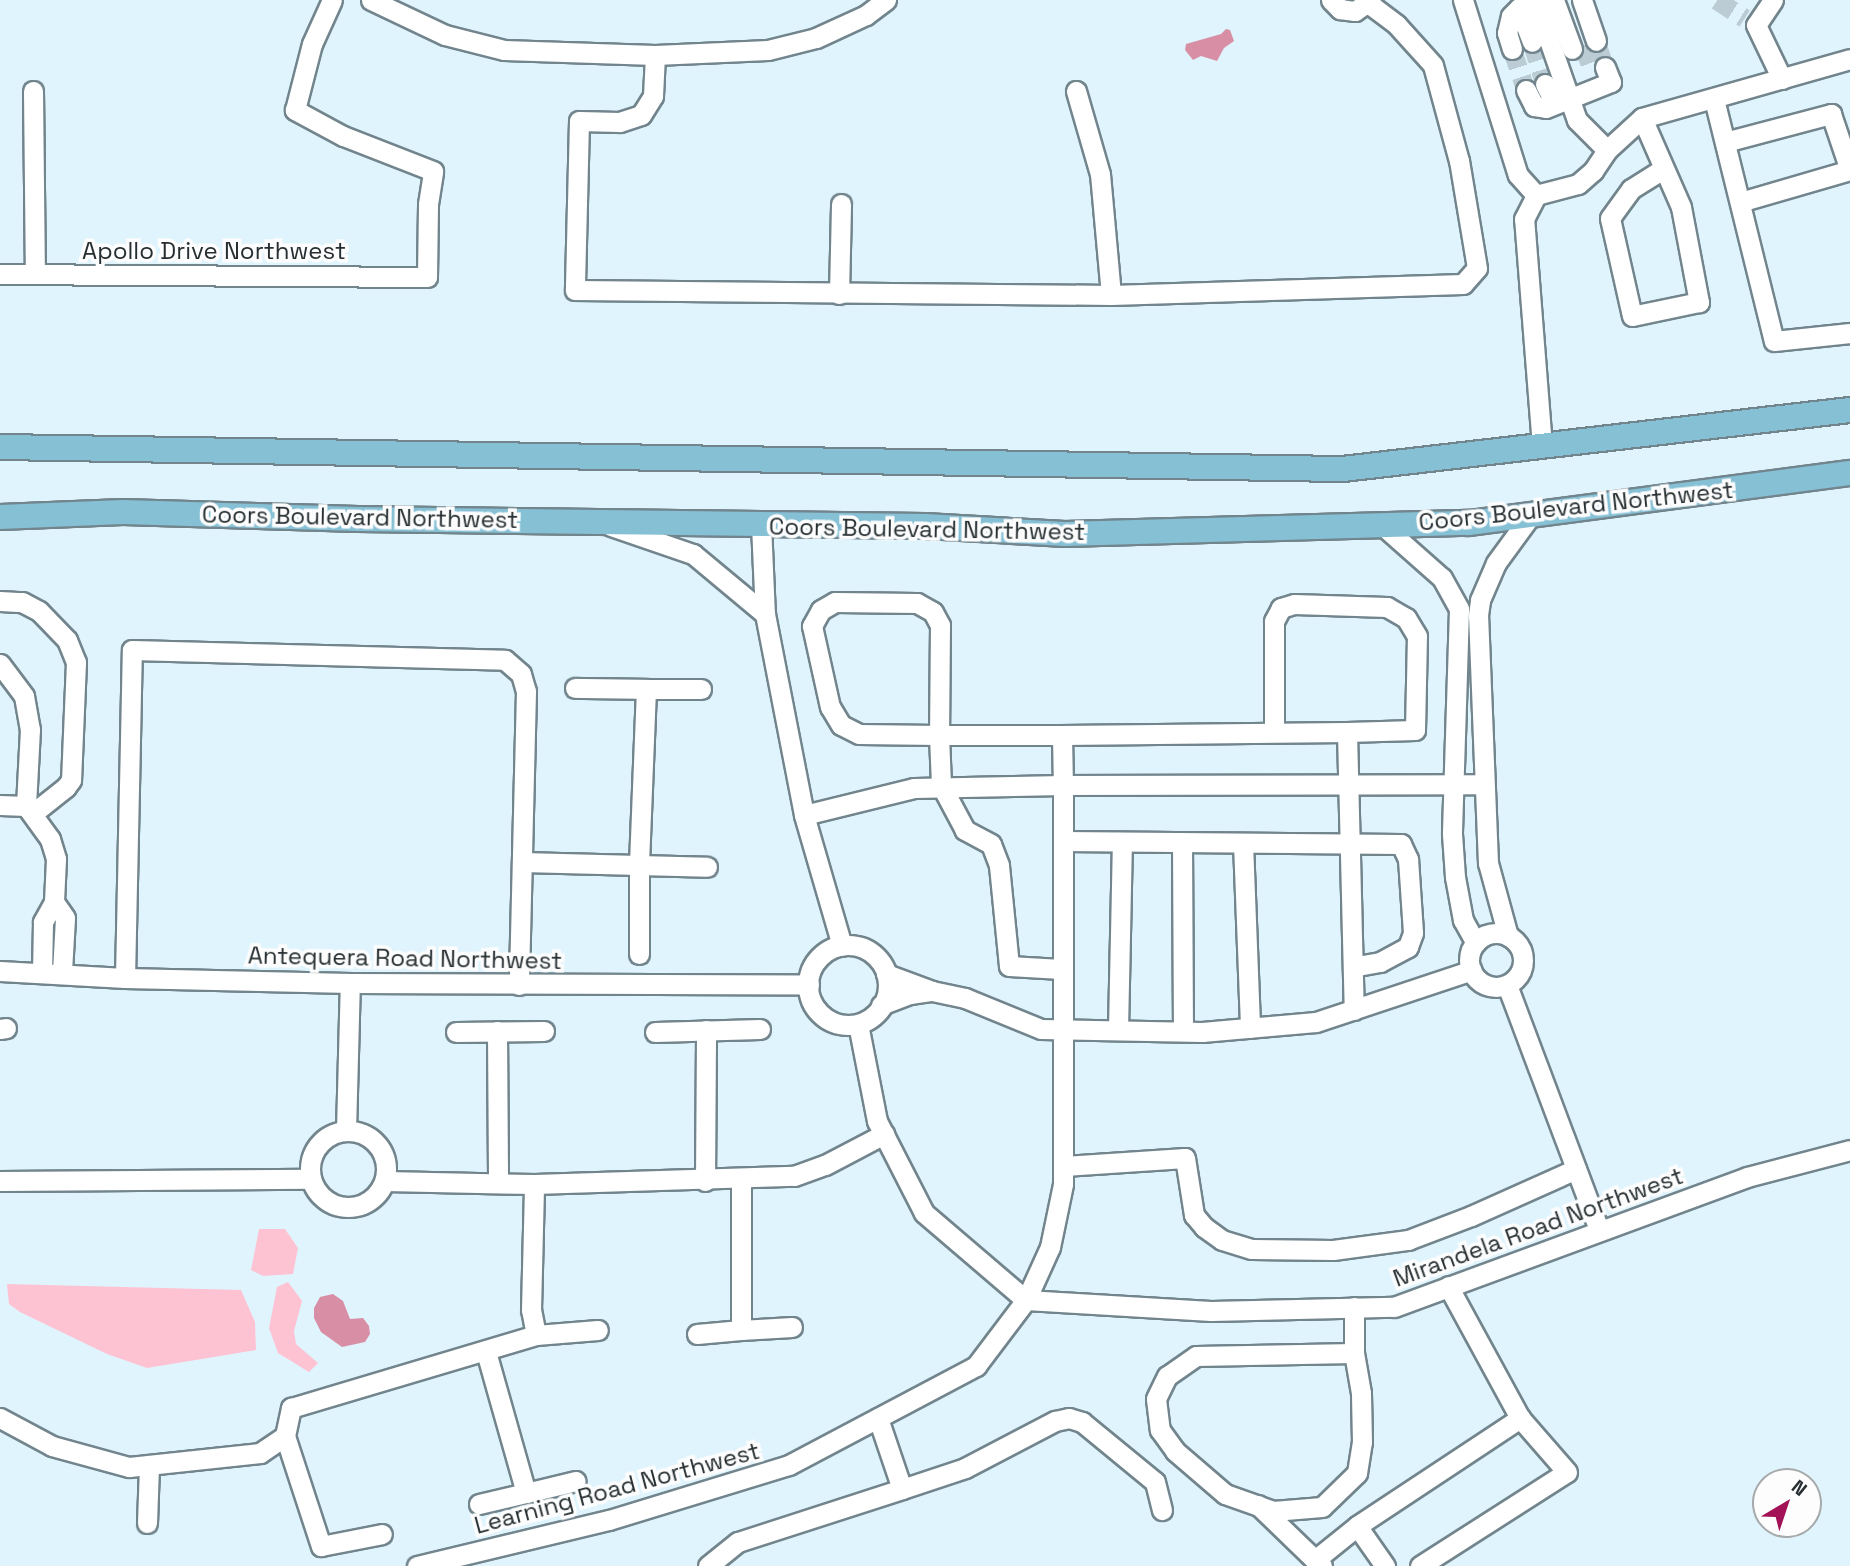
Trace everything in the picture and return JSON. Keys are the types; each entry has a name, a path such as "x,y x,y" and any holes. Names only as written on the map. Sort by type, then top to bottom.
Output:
{"main road":[{"path":"0,447 1343,469 1850,410"},
{"name":"Coors Boulevard Northwest","path":"0,517 123,512 925,526 1065,534 1469,523 1850,473"}],"street":[{"name":"Apollo Drive Northwest","path":"0,274 427,277 428,204 433,171 343,136 295,110 312,44 331,0"},
{"path":"371,0 445,35 504,50 655,54 768,50 816,38 866,15 886,0"},
{"path":"655,54 653,96 641,115 619,122 579,121 575,290 1111,295 1463,284 1477,268 1460,161 1433,65 1396,24 1370,2 1363,9 1347,11 1331,0"},
{"path":"1463,0 1518,175 1536,195"},
{"path":"1567,0 1584,45"},
{"path":"1582,0 1584,45"},
{"path":"1770,1 1751,21 1782,79"},
{"path":"1539,3 1584,84 1577,120 1607,150"},
{"path":"1539,3 1584,45"},
{"path":"1532,42 1539,3"},
{"path":"1512,49 1507,33 1511,16 1539,3"},
{"path":"1542,446 1524,219 1536,195 1578,184 1593,171 1607,150 1642,118 1850,60"},
{"path":"1545,84 1584,84"},
{"path":"1526,90 1534,106 1546,108 1584,84"},
{"path":"33,91 36,274"},
{"path":"1076,91 1100,174 1111,295"},
{"path":"1714,99 1774,341 1850,333"},
{"path":"1725,142 1831,114 1850,170 1740,202"},
{"path":"1642,118 1662,170 1681,207 1699,302 1632,316 1610,218 1632,189 1662,170"},
{"path":"839,294 841,204"},
{"path":"1508,936 1490,934 1476,943 1469,959 1472,970 1481,982 1489,986 1507,985 1520,974 1523,965 1520,948 1508,936 1488,863 1480,600 1496,563 1531,515"},
{"path":"597,522 693,554 765,614"},
{"path":"761,524 765,614 804,816 842,946"},
{"path":"1382,525 1442,578 1459,609 1452,834 1455,877 1463,920 1476,943"},
{"path":"0,601 22,602 39,611 67,639 76,662 71,780 66,787 29,810 0,805"},
{"path":"1061,969 1009,966 999,865 990,844 965,830 941,785 939,735 940,625 933,612 917,603 835,602 821,610 812,626 830,707 841,725 859,734 939,735 1062,735 1347,732 1415,730 1417,636 1406,618 1387,607 1294,604 1281,608 1274,621 1274,732"},
{"path":"125,978 132,650 505,660 521,674 526,691 519,985"},
{"path":"0,664 24,696 29,713 29,810 50,839 56,859 54,902 43,922 42,972"},
{"path":"575,688 701,689"},
{"path":"639,954 639,865 646,689"},
{"path":"1347,732 1347,786 1352,843 1354,1010"},
{"name":"Learning Road Northwest","path":"417,1566 490,1558 789,1465 976,1366 1026,1300 1050,1247 1064,1167 1060,1029 1062,735"},
{"path":"804,816 914,788 941,785 1485,784"},
{"path":"1063,841 1401,844 1408,859 1413,933 1408,947 1380,962 1353,967"},
{"path":"1118,1030 1122,842"},
{"path":"1182,842 1183,1031"},
{"path":"1243,842 1250,1028"},
{"path":"522,862 707,867"},
{"path":"54,902 65,918 62,972"},
{"path":"842,946 856,946 869,952 886,974 887,988 881,1005 869,1019 858,1024 834,1023 821,1015 812,1004 810,971 817,959 828,951 842,946"},
{"path":"886,974 932,991 965,998 1041,1029 1183,1031 1317,1022 1472,970"},
{"name":"Antequera Road Northwest","path":"0,971 62,972 125,978 350,983 809,985"},
{"path":"346,1131 350,983"},
{"path":"1507,985 1599,1230"},
{"path":"881,1005 910,994 932,991"},
{"path":"858,1024 877,1122 924,1213 1026,1300"},
{"path":"705,1181 706,1030"},
{"path":"655,1032 760,1030"},
{"path":"497,1031 498,1183"},
{"path":"456,1032 544,1031"},
{"path":"346,1131 369,1137 378,1146 384,1157 385,1181 370,1200 347,1208 324,1199 311,1179 309,1168 317,1146 324,1138 346,1131"},
{"path":"385,1181 534,1184 741,1180 794,1176 825,1165 884,1134"},
{"name":"Mirandela Road Northwest","path":"1026,1300 1210,1311 1394,1307 1747,1177 1850,1150"},
{"path":"1064,1167 1185,1158 1194,1215 1204,1227 1222,1240 1251,1249 1334,1250 1408,1240 1471,1216 1576,1169"},
{"path":"0,1181 311,1179"},
{"path":"741,1180 741,1330"},
{"path":"534,1184 531,1310 536,1335"},
{"path":"1420,1566 1567,1472 1520,1418 1448,1286"},
{"path":"1354,1307 1354,1353 1361,1393 1362,1441 1357,1473 1322,1507 1273,1511 1224,1494 1175,1451 1160,1430 1156,1399 1167,1376 1196,1356 1354,1353"},
{"path":"697,1334 792,1327"},
{"path":"382,1534 321,1546 285,1436 291,1408 536,1335 598,1330"},
{"path":"486,1352 526,1493"},
{"path":"0,1418 52,1446 129,1467 260,1453 285,1436"},
{"path":"878,1418 902,1489"},
{"path":"1257,1505 1318,1563 1357,1526 1520,1418"},
{"path":"708,1566 738,1542 965,1468 1055,1421 1069,1419 1083,1422 1155,1482 1162,1510"},
{"path":"147,1523 149,1465"},
{"path":"479,1504 576,1481"},
{"path":"1357,1526 1385,1566"}],"shaded area":[{"path":"1226,29 1230,30 1234,41 1224,48 1217,61 1201,56 1193,60 1185,50 1186,44 1221,34"},
{"path":"259,1229 285,1229 298,1248 293,1274 263,1276 251,1270"},
{"path":"288,1282 302,1301 294,1331 296,1344 318,1363 309,1372 278,1353 269,1328 277,1287"},
{"path":"7,1284 241,1290 255,1322 256,1350 147,1368 107,1354 20,1312 9,1304"},
{"path":"333,1294 343,1301 350,1319 363,1318 369,1326 370,1334 365,1342 342,1347 321,1332 314,1318 314,1308 320,1297"}],"tunnel":[{"path":"1717,0 1745,18"},
{"path":"1596,41 1605,67"},
{"path":"1532,42 1545,84"},
{"path":"1583,45 1593,71"},
{"path":"1512,49 1526,90"}]}
